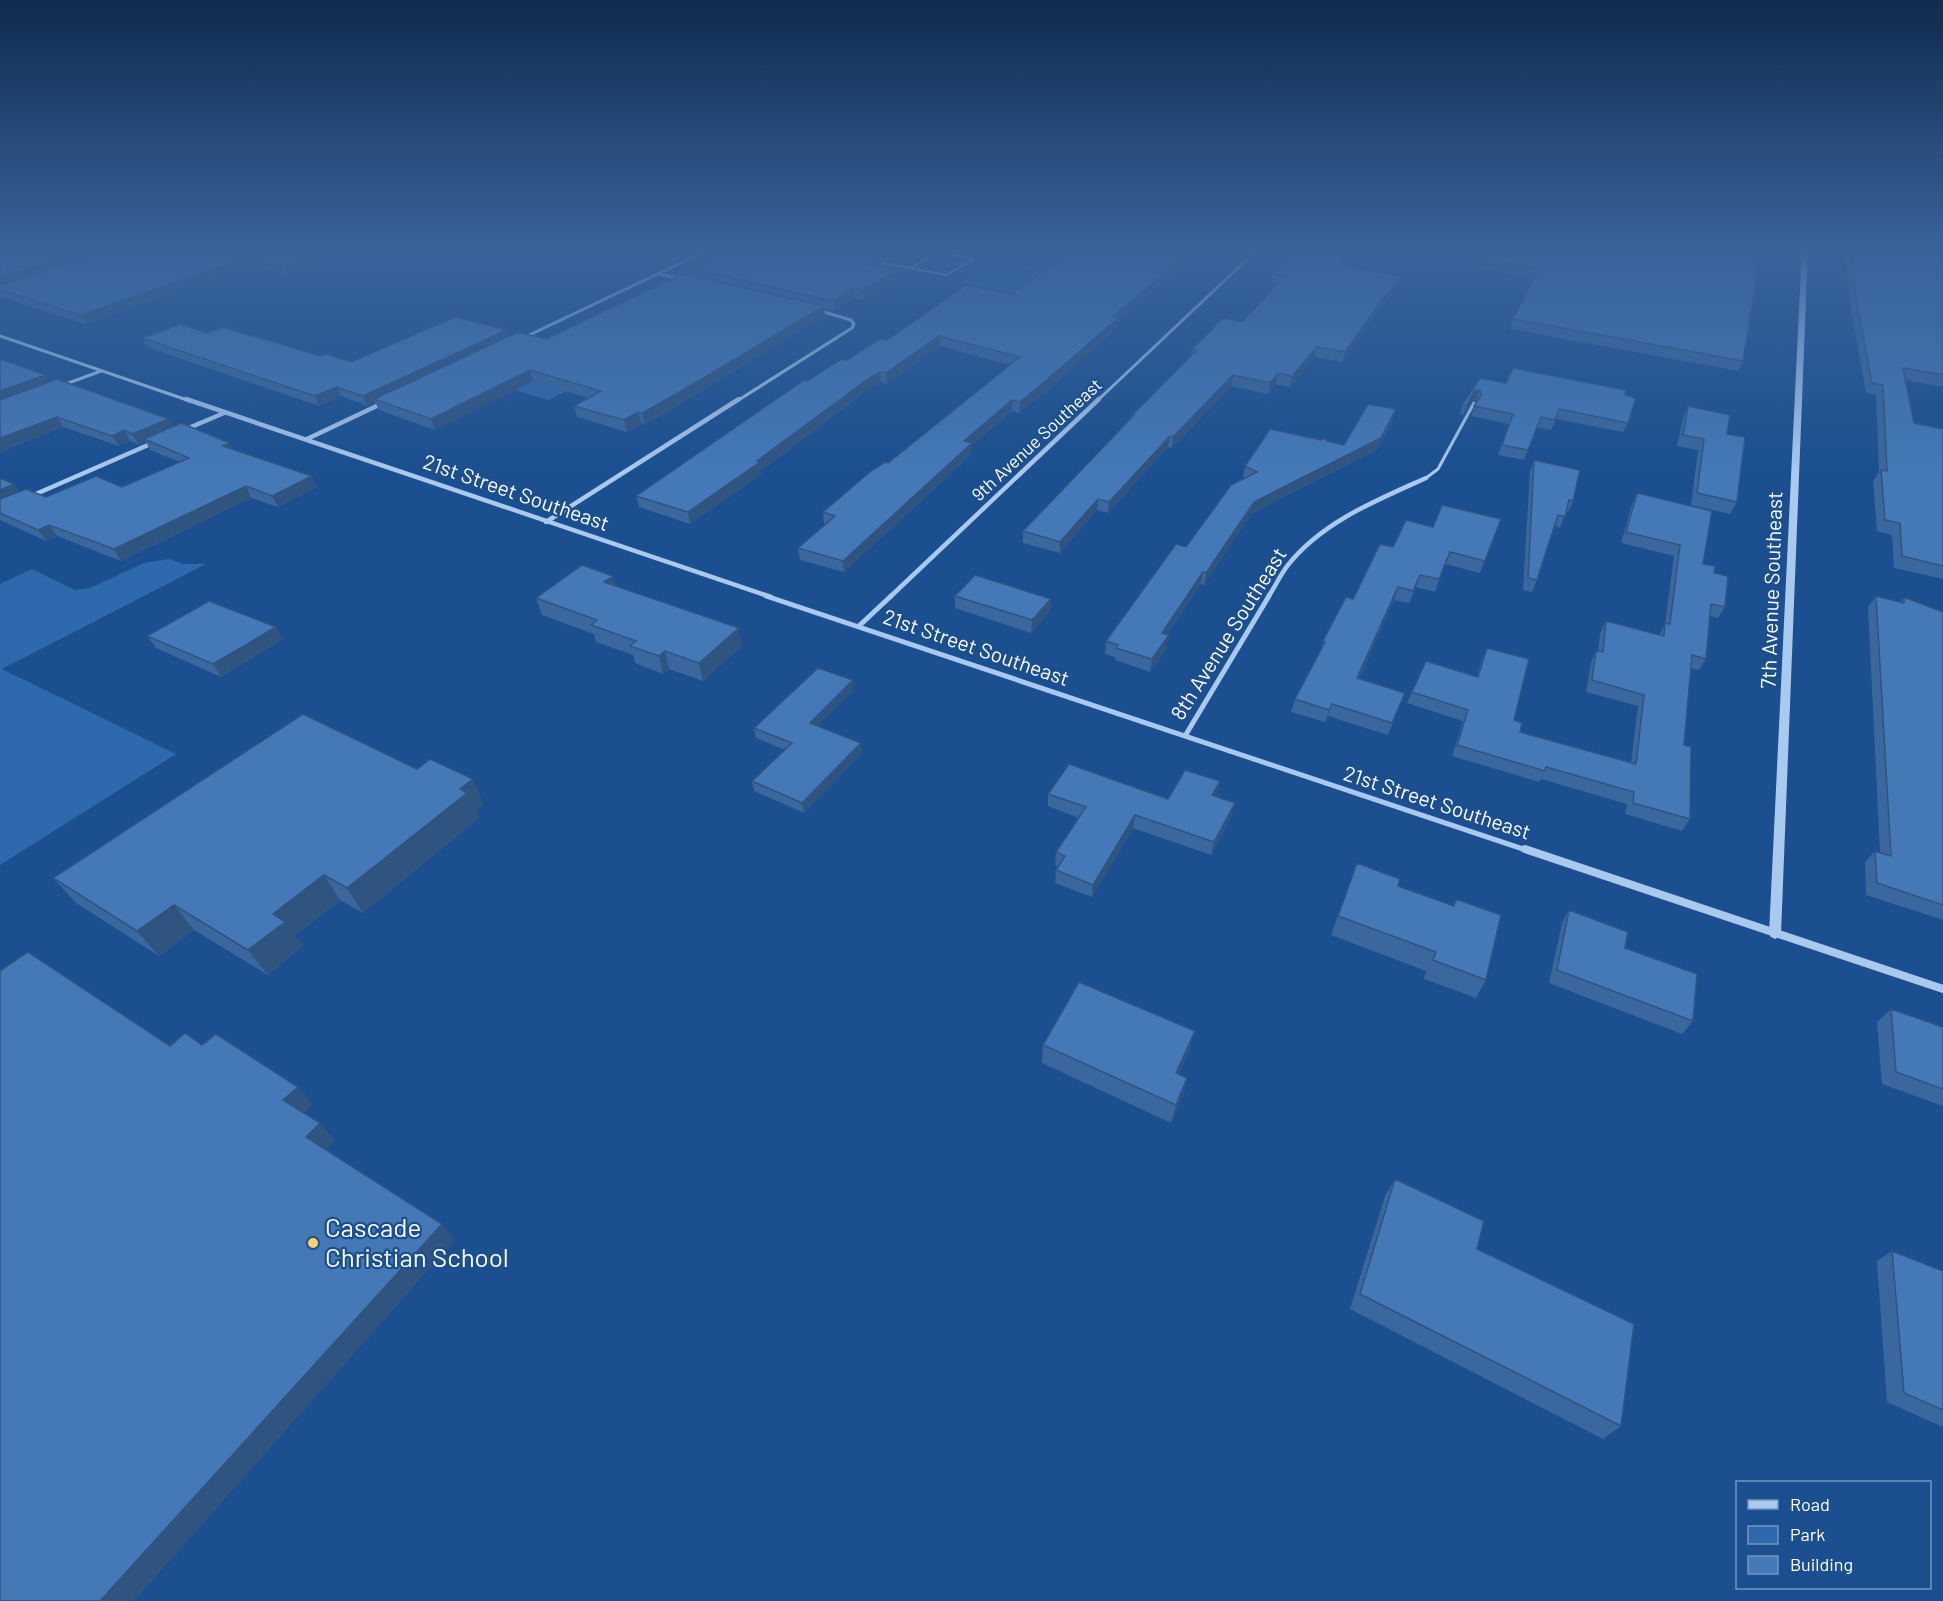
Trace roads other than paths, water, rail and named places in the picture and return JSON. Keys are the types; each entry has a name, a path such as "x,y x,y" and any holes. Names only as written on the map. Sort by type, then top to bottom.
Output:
{"street":[{"path":"521,338 554,323"},
{"path":"546,522 847,333 854,324 852,323"},
{"name":"9th Avenue Southeast","path":"859,626 1180,323"},
{"name":"7th Avenue Southeast","path":"1775,934 1802,323"},
{"name":"21st Street Southeast","path":"0,336 546,522 1943,989"},
{"path":"61,386 101,371"},
{"path":"307,439 385,403"},
{"path":"182,431 224,412"},
{"path":"21,500 160,440"},
{"name":"8th Avenue Southeast","path":"1185,736 1287,566 1300,550 1332,525 1426,477"}],"lane":[{"path":"1426,477 1438,469 1474,403"}],"place":[{"name":"Cascade Christian School","path":"313,1243"}]}
